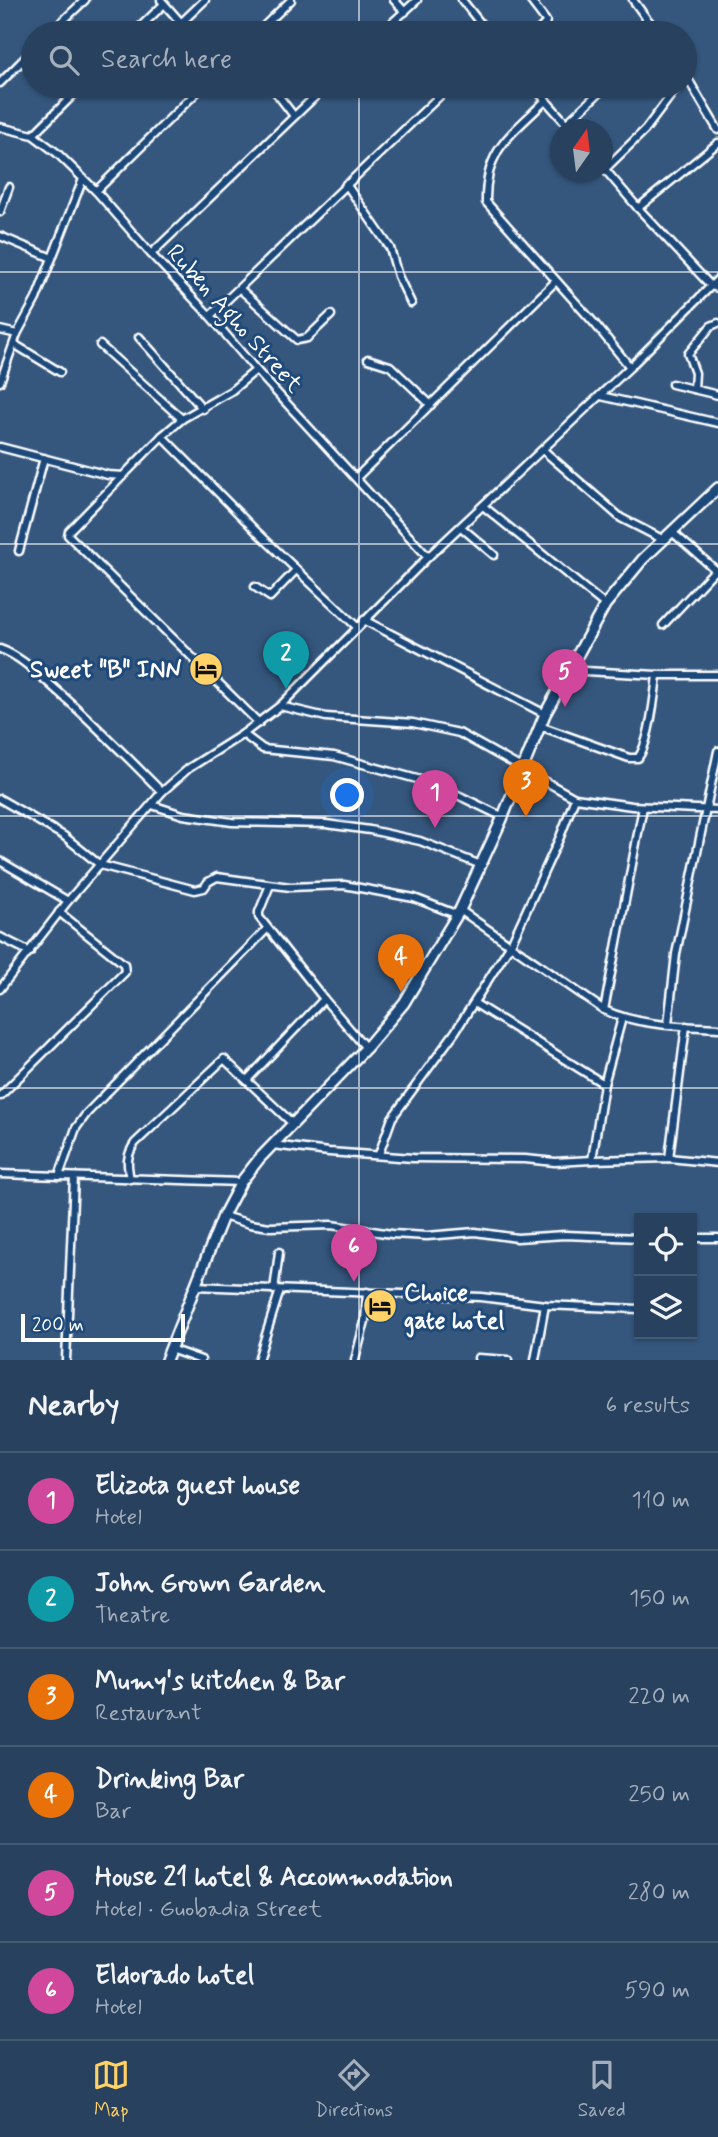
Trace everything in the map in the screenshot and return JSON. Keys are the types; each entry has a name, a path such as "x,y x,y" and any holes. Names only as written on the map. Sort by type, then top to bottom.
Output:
{"street":[{"path":"63,21 85,0"},
{"path":"183,21 205,0"},
{"path":"269,21 291,0"},
{"path":"394,0 405,12"},
{"path":"395,21 417,0"},
{"path":"462,0 479,21"},
{"path":"530,0 546,21"},
{"path":"633,0 648,21"},
{"path":"145,21 163,2 179,21"},
{"path":"0,83 21,62"},
{"path":"697,95 718,130"},
{"path":"33,135 70,98"},
{"path":"96,191 191,98"},
{"path":"280,98 294,116"},
{"path":"150,254 313,98"},
{"path":"210,316 437,98"},
{"path":"570,119 593,98"},
{"path":"613,159 645,130 669,98"},
{"path":"564,119 546,100 495,152 488,167 485,202 630,367"},
{"name":"Ruben Agho Street","path":"0,127 33,135 57,153 96,191 150,254 210,316 256,370 428,557"},
{"path":"638,208 718,143"},
{"path":"613,178 638,208 715,287"},
{"path":"0,382 17,334 36,299 83,179"},
{"path":"346,184 390,248 398,276 411,303"},
{"path":"0,212 9,187"},
{"path":"0,236 52,258"},
{"path":"0,989 68,901 162,792 189,768 243,734 280,706 428,557 715,287 718,279"},
{"path":"356,478 556,281"},
{"path":"240,289 297,340 307,338 331,315"},
{"path":"694,389 695,373 688,354 711,326 718,323"},
{"path":"0,330 17,334"},
{"path":"139,337 203,409"},
{"path":"14,344 60,372"},
{"path":"100,345 182,419"},
{"path":"368,359 390,366 431,405"},
{"path":"256,370 203,409 182,419 162,436 69,531 69,538 258,723"},
{"path":"671,384 718,395"},
{"path":"601,396 718,423"},
{"path":"162,436 357,627"},
{"path":"0,447 108,475 123,476"},
{"path":"543,450 621,518 664,540"},
{"path":"19,551 44,458"},
{"path":"166,1360 223,1216 241,1182 366,1048 404,1003 459,912 503,817 545,714 605,605 622,582 718,488"},
{"path":"483,506 605,605"},
{"path":"460,527 494,555"},
{"path":"663,625 717,571 673,532"},
{"path":"255,587 270,597 296,570"},
{"path":"364,620 545,714"},
{"path":"0,649 34,670 87,716 162,792"},
{"path":"567,670 718,675"},
{"path":"540,726 629,758 638,758 643,749 657,675"},
{"path":"280,706 326,717 384,719 459,733 575,798 643,807 718,810"},
{"path":"243,734 263,749 334,756 435,784 503,817"},
{"path":"668,1024 676,954 718,751"},
{"path":"379,1154 392,1118 455,1032 512,944 561,837 575,798"},
{"path":"0,799 34,816 100,865 195,890 204,888 216,877 290,887 344,885 414,898 459,912 512,944 604,1010 622,1018 718,1028"},
{"path":"152,806 183,815 232,822 326,824 370,830 420,841 481,865"},
{"path":"604,1010 643,807"},
{"path":"0,861 68,901"},
{"path":"270,885 259,917 366,1048"},
{"path":"0,1096 125,972 124,964 59,912"},
{"path":"59,1176 76,1128 88,1113 267,929"},
{"path":"0,937 30,952"},
{"path":"247,1080 324,999"},
{"path":"474,1003 604,1084"},
{"path":"592,1160 604,1084 622,1018"},
{"path":"669,1158 686,1026"},
{"path":"130,1178 127,1162 135,1143 224,1059 293,1124"},
{"path":"273,1145 413,1158 525,1159 555,1162 669,1158 718,1163"},
{"path":"0,1174 241,1182"},
{"path":"66,1360 74,1177"},
{"path":"223,1216 270,1227 331,1224 392,1234 427,1236 475,1232 517,1237 565,1235 634,1238"},
{"path":"697,1238 718,1238"},
{"path":"258,1360 277,1290 279,1252"},
{"path":"194,1286 481,1297 545,1305 634,1309"},
{"path":"355,1360 365,1321 367,1292"},
{"path":"534,1360 545,1305"},
{"path":"170,1349 201,1360"},
{"path":"478,1358 508,1360"}],"place":[{"name":"Sweet \"B\" INN","path":"206,669"},
{"name":"John Grown Garden","path":"286,689"},
{"name":"House 21 hotel & Accommodation","path":"565,707"},
{"name":"Mumy's kitchen & Bar","path":"526,817"},
{"name":"Elizota guest house","path":"435,828"},
{"name":"Drinking Bar","path":"401,992"},
{"name":"Eldorado hotel","path":"354,1282"},
{"name":"Choice gate hotel","path":"380,1306"}]}
